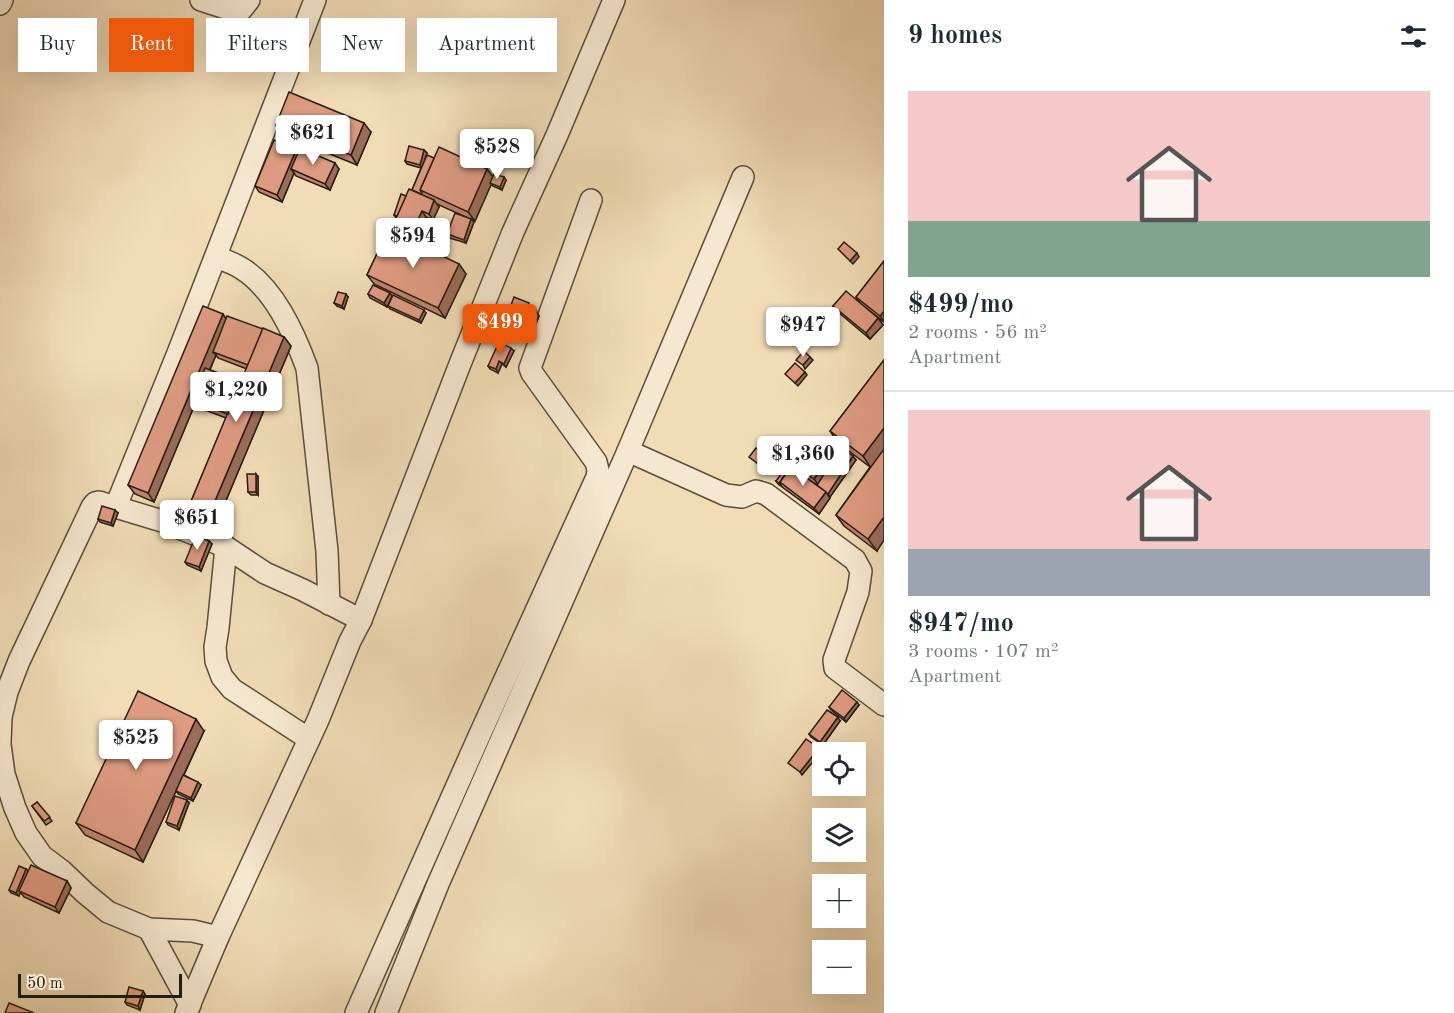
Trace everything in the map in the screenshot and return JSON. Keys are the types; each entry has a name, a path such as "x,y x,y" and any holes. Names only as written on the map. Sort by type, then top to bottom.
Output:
{"street":[{"path":"201,0 229,9 241,10 249,0"},
{"path":"116,506 216,257 315,0"},
{"path":"188,1009 309,739 350,641 362,620 513,232 614,0"},
{"path":"386,1013 438,884 628,451 743,177"},
{"path":"356,1013 597,477 596,462 530,368 591,200"},
{"path":"216,257 243,269 272,297 288,322 307,368 327,551 329,604"},
{"path":"628,451 726,495 742,497 756,491 766,494 855,560 861,572 858,592 834,660 835,668 884,705"},
{"path":"218,938 193,931 149,929 108,912 63,871 42,856 26,833 15,808 4,774 0,743 1,717 7,692 19,661 92,507 99,502 162,521 226,547 265,573 362,620"},
{"path":"226,547 215,646 216,661 222,677 232,689 309,739"},
{"path":"149,929 188,1009"}],"building":[{"path":"289,92 364,123 351,155 276,125"},
{"path":"274,140 296,150 277,195 255,186"},
{"path":"409,146 424,150 420,165 405,161"},
{"path":"439,147 487,169 468,212 420,190"},
{"path":"300,148 335,163 325,184 291,169"},
{"path":"427,155 434,158 420,190 421,194 412,190"},
{"path":"494,174 504,177 500,187 490,183"},
{"path":"409,189 434,200 429,214 422,211 409,239 390,231"},
{"path":"401,194 406,196 397,216 394,215"},
{"path":"455,213 471,219 464,240 447,234"},
{"path":"387,224 392,227 386,235 383,234"},
{"path":"388,230 459,264 438,308 367,275"},
{"path":"844,242 857,253 850,261 838,249"},
{"path":"884,261 884,311 880,316 856,297"},
{"path":"373,285 390,293 384,303 368,294"},
{"path":"846,291 878,318 866,333 833,306"},
{"path":"338,292 346,294 342,306 334,303"},
{"path":"393,295 424,310 419,320 388,306"},
{"path":"514,297 529,303 528,307 535,309 526,332 504,324"},
{"path":"203,306 223,314 148,493 128,485"},
{"path":"227,316 263,329 248,365 213,352"},
{"path":"263,328 284,337 207,520 187,511"},
{"path":"499,342 511,348 504,364 499,361 496,369 488,366"},
{"path":"804,351 810,357 803,365 796,360"},
{"path":"884,360 884,428 863,456 830,431"},
{"path":"795,363 805,372 795,383 785,374"},
{"path":"205,368 241,382 228,414 192,400"},
{"path":"813,442 831,454 814,479 796,467"},
{"path":"756,448 764,454 757,463 749,457"},
{"path":"841,448 853,456 828,494 817,485"},
{"path":"884,449 884,517 868,539 836,515"},
{"path":"787,466 790,468 780,482 781,485 776,481"},
{"path":"791,467 826,492 814,508 780,482"},
{"path":"247,474 256,474 256,492 248,492"},
{"path":"102,506 115,510 111,523 98,519"},
{"path":"196,535 209,541 199,567 185,562"},
{"path":"842,690 857,702 844,718 829,707"},
{"path":"138,691 196,719 135,850 76,823"},
{"path":"827,710 838,717 820,742 809,734"},
{"path":"806,739 812,743 812,757 800,772 788,763"},
{"path":"183,775 198,782 191,798 176,791"},
{"path":"175,796 187,800 177,826 166,822"},
{"path":"37,802 50,817 44,821 32,806"},
{"path":"31,865 67,881 55,907 19,891"},
{"path":"19,866 26,869 16,893 9,890"},
{"path":"129,987 143,991 138,1006 125,1002"},
{"path":"9,1003 34,1013 5,1013"}]}
